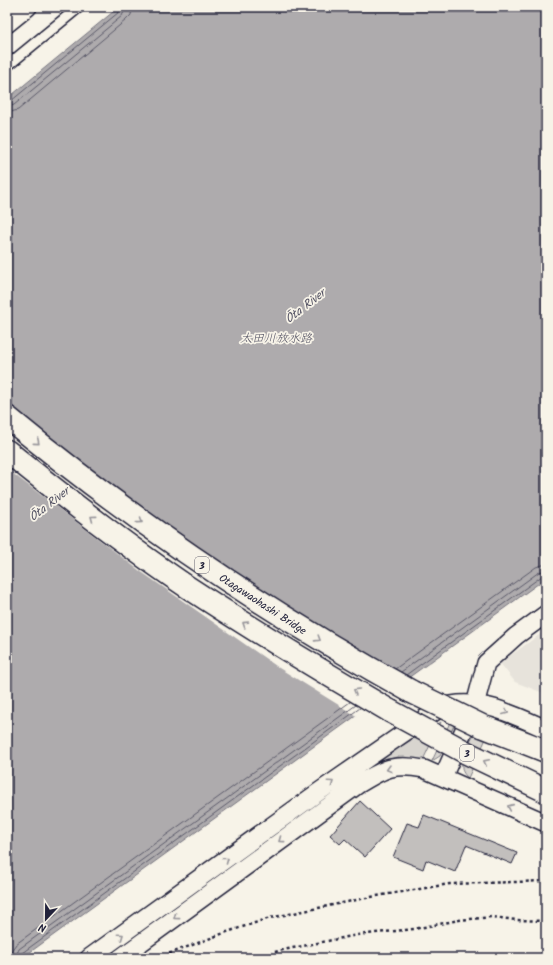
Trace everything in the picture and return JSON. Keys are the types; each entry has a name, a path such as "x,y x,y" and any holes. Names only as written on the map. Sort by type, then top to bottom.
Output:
{"highway":[{"name":"Otagawaohashi Bridge","path":"7,417 61,462 158,535 335,650 412,692 482,726 546,751"},
{"name":"3","path":"7,451 129,545 186,585 278,645 390,711 468,754 546,791"}],"street":[{"path":"7,24 28,7"},
{"path":"7,66 79,7"},
{"path":"443,778 475,705 486,664 516,636 546,614"},
{"path":"88,958 320,791 440,708 449,704 475,705 498,709 546,729"},
{"path":"120,958 359,784 380,771 391,767 406,765 424,769 546,823"}],"path":[{"path":"158,958 224,933 270,918 371,897 450,884 546,881"},
{"path":"258,958 278,951 358,935 414,929 459,920 492,917 516,920 546,921"}],"shaded area":[{"path":"546,630 546,694 515,682 500,663"},
{"path":"459,714 440,756 432,761 452,718"},
{"path":"485,719 495,719 468,778 462,769 462,762 466,748"},
{"path":"441,722 423,760 398,757 373,763"}],"water":[{"name":"太田川放水路","path":"119,7 546,7 546,578 22,958 7,958 7,99"}],"pier":[{"path":"7,409 211,564 404,683 358,717 279,668 140,571 7,469"}],"building":[{"path":"360,801 390,829 365,857 345,839 340,844 330,835"},
{"path":"424,815 517,853 512,864 466,845 455,872 426,860 423,869 393,857 407,823 419,827"}],"water label":[{"name":"Ōta River","path":"305,306"},
{"name":"Ōta River","path":"49,504"}]}
